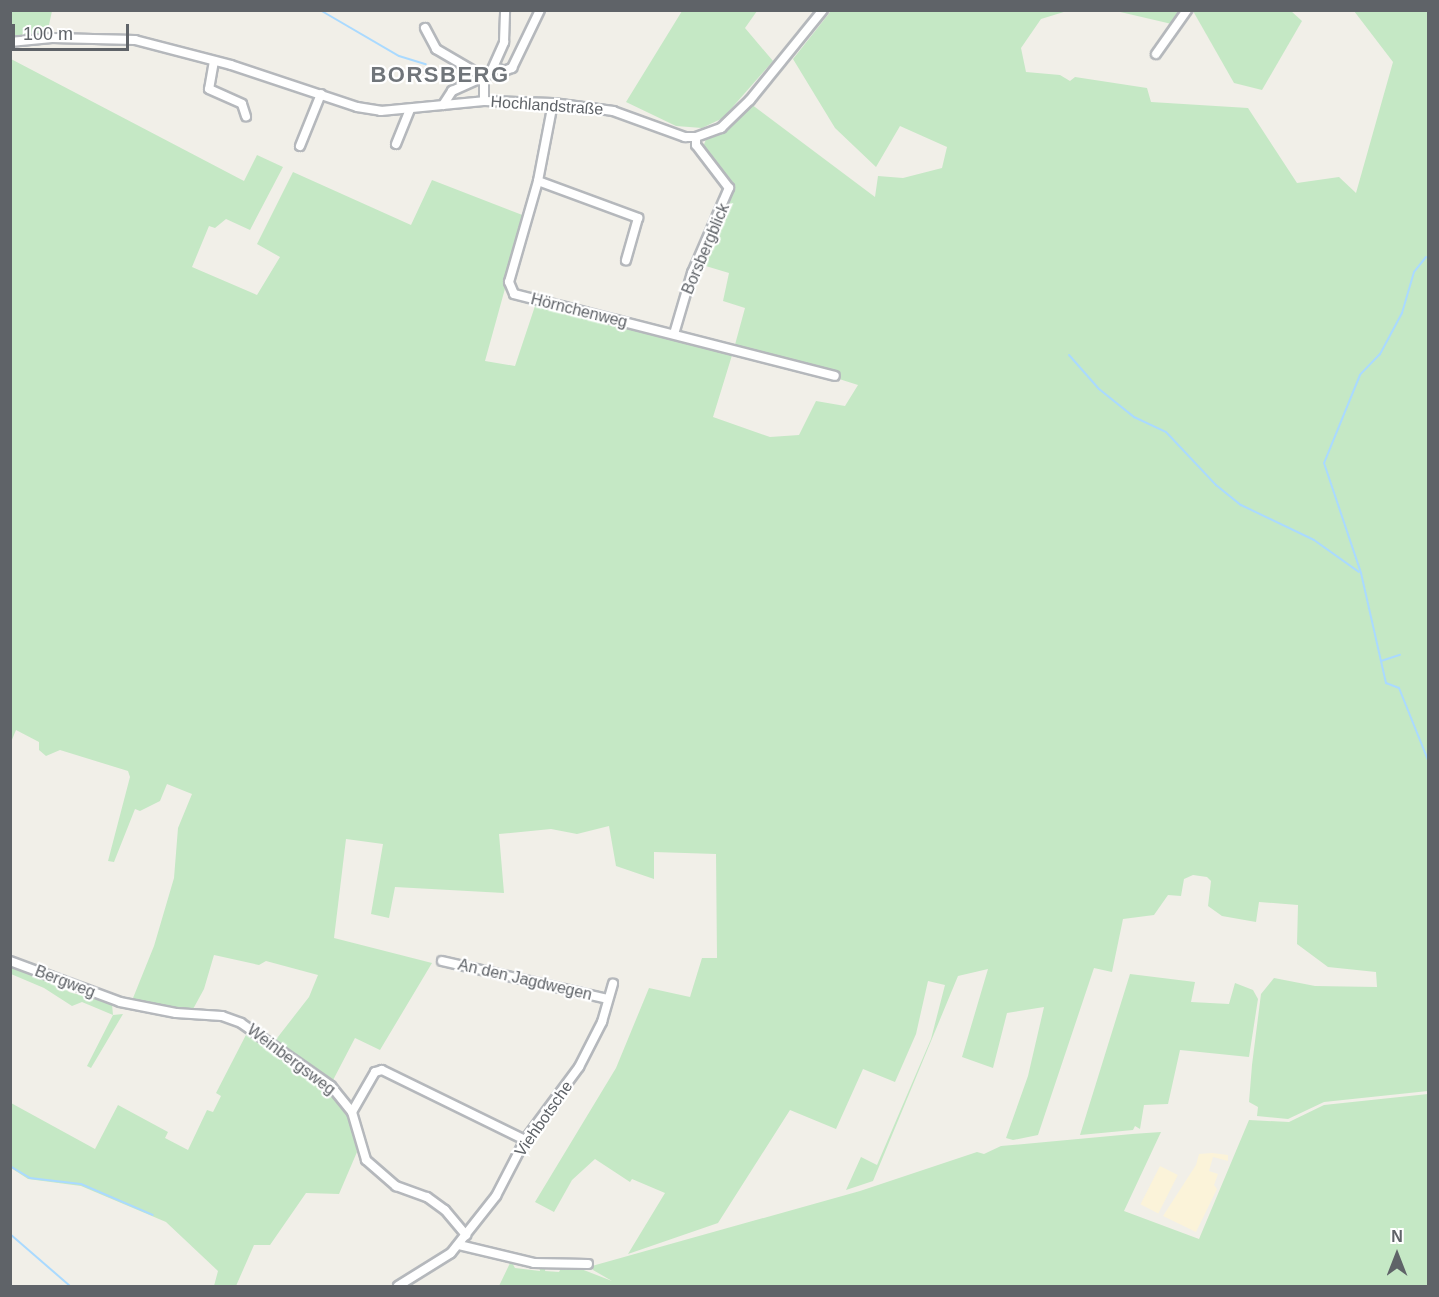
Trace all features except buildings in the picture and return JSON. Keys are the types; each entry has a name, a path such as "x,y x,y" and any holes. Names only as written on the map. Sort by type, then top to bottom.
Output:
{"street":[{"path":"443,105 452,91 484,76 494,67 504,42 505,10"},
{"path":"494,67 504,71 512,68 540,10"},
{"path":"696,137 721,128 750,100 823,10"},
{"path":"1156,54 1187,10"},
{"path":"425,28 436,49 484,76"},
{"name":"Hochlandstraße","path":"10,42 52,38 135,40 214,61 357,107 410,110 484,101 553,103 613,111 685,137 696,137"},
{"path":"214,61 209,89 239,102 246,116"},
{"path":"484,76 484,101"},
{"path":"300,147 321,94"},
{"name":"Hörnchenweg","path":"553,103 538,181 509,282 514,294 835,376"},
{"path":"396,144 404,137 410,110"},
{"name":"Borsbergblick","path":"674,334 692,273 729,188 696,145 696,137"},
{"path":"538,181 638,218 626,260"},
{"name":"Bergweg","path":"10,960 120,1002"},
{"name":"An den Jagdwegen","path":"442,961 608,999"},
{"name":"Viehbotsche","path":"459,1245 496,1196 525,1140 579,1067 602,1022 613,984"},
{"name":"Weinbergsweg","path":"120,1002 176,1013 222,1016 241,1023 331,1086 352,1112 366,1160 396,1186 427,1197 446,1210 465,1235"},
{"path":"352,1112 375,1072 382,1070 525,1140"},
{"path":"398,1287 459,1245 534,1263 588,1264"}],"green space":[{"path":"11,11 52,11 47,34 11,39"},
{"path":"682,11 757,11 745,28 773,61 723,118 702,128 676,126 626,102"},
{"path":"831,11 1067,11 1041,19 1021,48 1026,72 1060,75 1070,81 1075,77 1147,88 1151,102 1248,108 1297,183 1339,177 1356,193 1393,62 1354,11 1428,11 1428,1091 1324,1102 1288,1119 1257,1116 1258,1107 1249,1102 1252,1065 1261,994 1274,978 1315,986 1377,987 1376,972 1328,967 1297,944 1298,905 1259,902 1256,922 1222,916 1208,906 1211,881 1207,877 1193,875 1184,879 1181,896 1168,895 1154,915 1123,919 1112,972 1094,968 1038,1135 1013,1140 1006,1138 1028,1076 1044,1007 1007,1013 993,1068 962,1057 988,969 958,976 873,1181 846,1190 861,1157 877,1165 931,1039 945,985 928,981 916,1034 895,1082 863,1069 836,1129 790,1110 718,1223 628,1254 665,1193 632,1179 630,1182 595,1159 572,1180 554,1212 535,1202 616,1068 649,988 690,997 702,958 717,958 716,854 654,852 654,879 616,866 609,826 577,834 551,829 499,834 504,893 395,887 389,918 371,914 383,844 346,839 334,938 432,963 380,1050 355,1038 331,1084 274,1042 309,997 318,975 266,961 259,965 214,955 204,989 192,1011 131,1003 154,946 174,878 178,828 192,794 167,784 160,801 140,811 135,809 114,862 108,861 130,777 128,771 60,750 46,756 39,750 39,742 16,730 11,742 11,59 244,181 257,155 283,167 250,230 226,219 215,228 209,226 192,267 257,295 280,257 257,244 293,172 411,225 432,180 525,216 485,361 515,366 536,303 733,352 745,308 723,301 729,273 699,264 732,192 702,150 706,139 719,134 751,104 875,197 878,176 903,178 942,168 947,147 900,126 876,167 835,128 793,59","holes":["733,352 858,385 845,406 816,401 799,435 770,437 713,417"]},
{"path":"1116,11 1187,11 1176,25"},
{"path":"1193,11 1291,11 1302,21 1262,90 1234,83"},
{"path":"10,963 63,985 69,992 112,1004 113,1015 82,1002 72,1006 44,988 11,974"},
{"path":"1130,974 1195,982 1191,1002 1229,1004 1235,983 1253,990 1258,999 1249,1057 1180,1050 1168,1104 1144,1105 1140,1129 1135,1126 1133,1130 1080,1135"},
{"path":"123,1014 91,1068 87,1066 113,1015"},
{"path":"248,1031 329,1087 349,1114 357,1152 339,1194 306,1193 270,1245 254,1245 236,1286 214,1286 218,1271 166,1222 81,1186 28,1179 11,1168 11,1103 95,1149 118,1105 168,1132 165,1138 188,1150 207,1110 213,1112 221,1096 216,1093"},
{"path":"1428,1094 1428,1286 499,1286 511,1261 515,1268 540,1271 539,1265 546,1266 545,1271 559,1272 562,1266 576,1267 612,1281 593,1270 592,1266 860,1191 977,1152 984,1154 1001,1146 1161,1132 1124,1211 1199,1239 1249,1120 1289,1122 1324,1105"}],"sand":[{"path":"1199,1154 1228,1155 1228,1161 1213,1157 1209,1171 1218,1174 1214,1185 1217,1189 1196,1232 1163,1216 1196,1165"},
{"path":"1160,1166 1178,1175 1158,1213 1140,1204"}],"waterway":[{"path":"320,10 399,56 426,64"},
{"path":"1426,257 1414,272 1402,313 1380,354 1360,375 1324,463 1361,573 1386,683 1399,688 1428,760"},
{"path":"1069,355 1099,389 1134,417 1166,432 1216,485 1241,505 1314,540 1359,572"},
{"path":"1381,661 1400,655"},
{"path":"10,1166 30,1178 81,1184 153,1215"},
{"path":"10,1234 70,1286"}],"district":[{"name":"BORSBERG","path":"440,75"}]}
